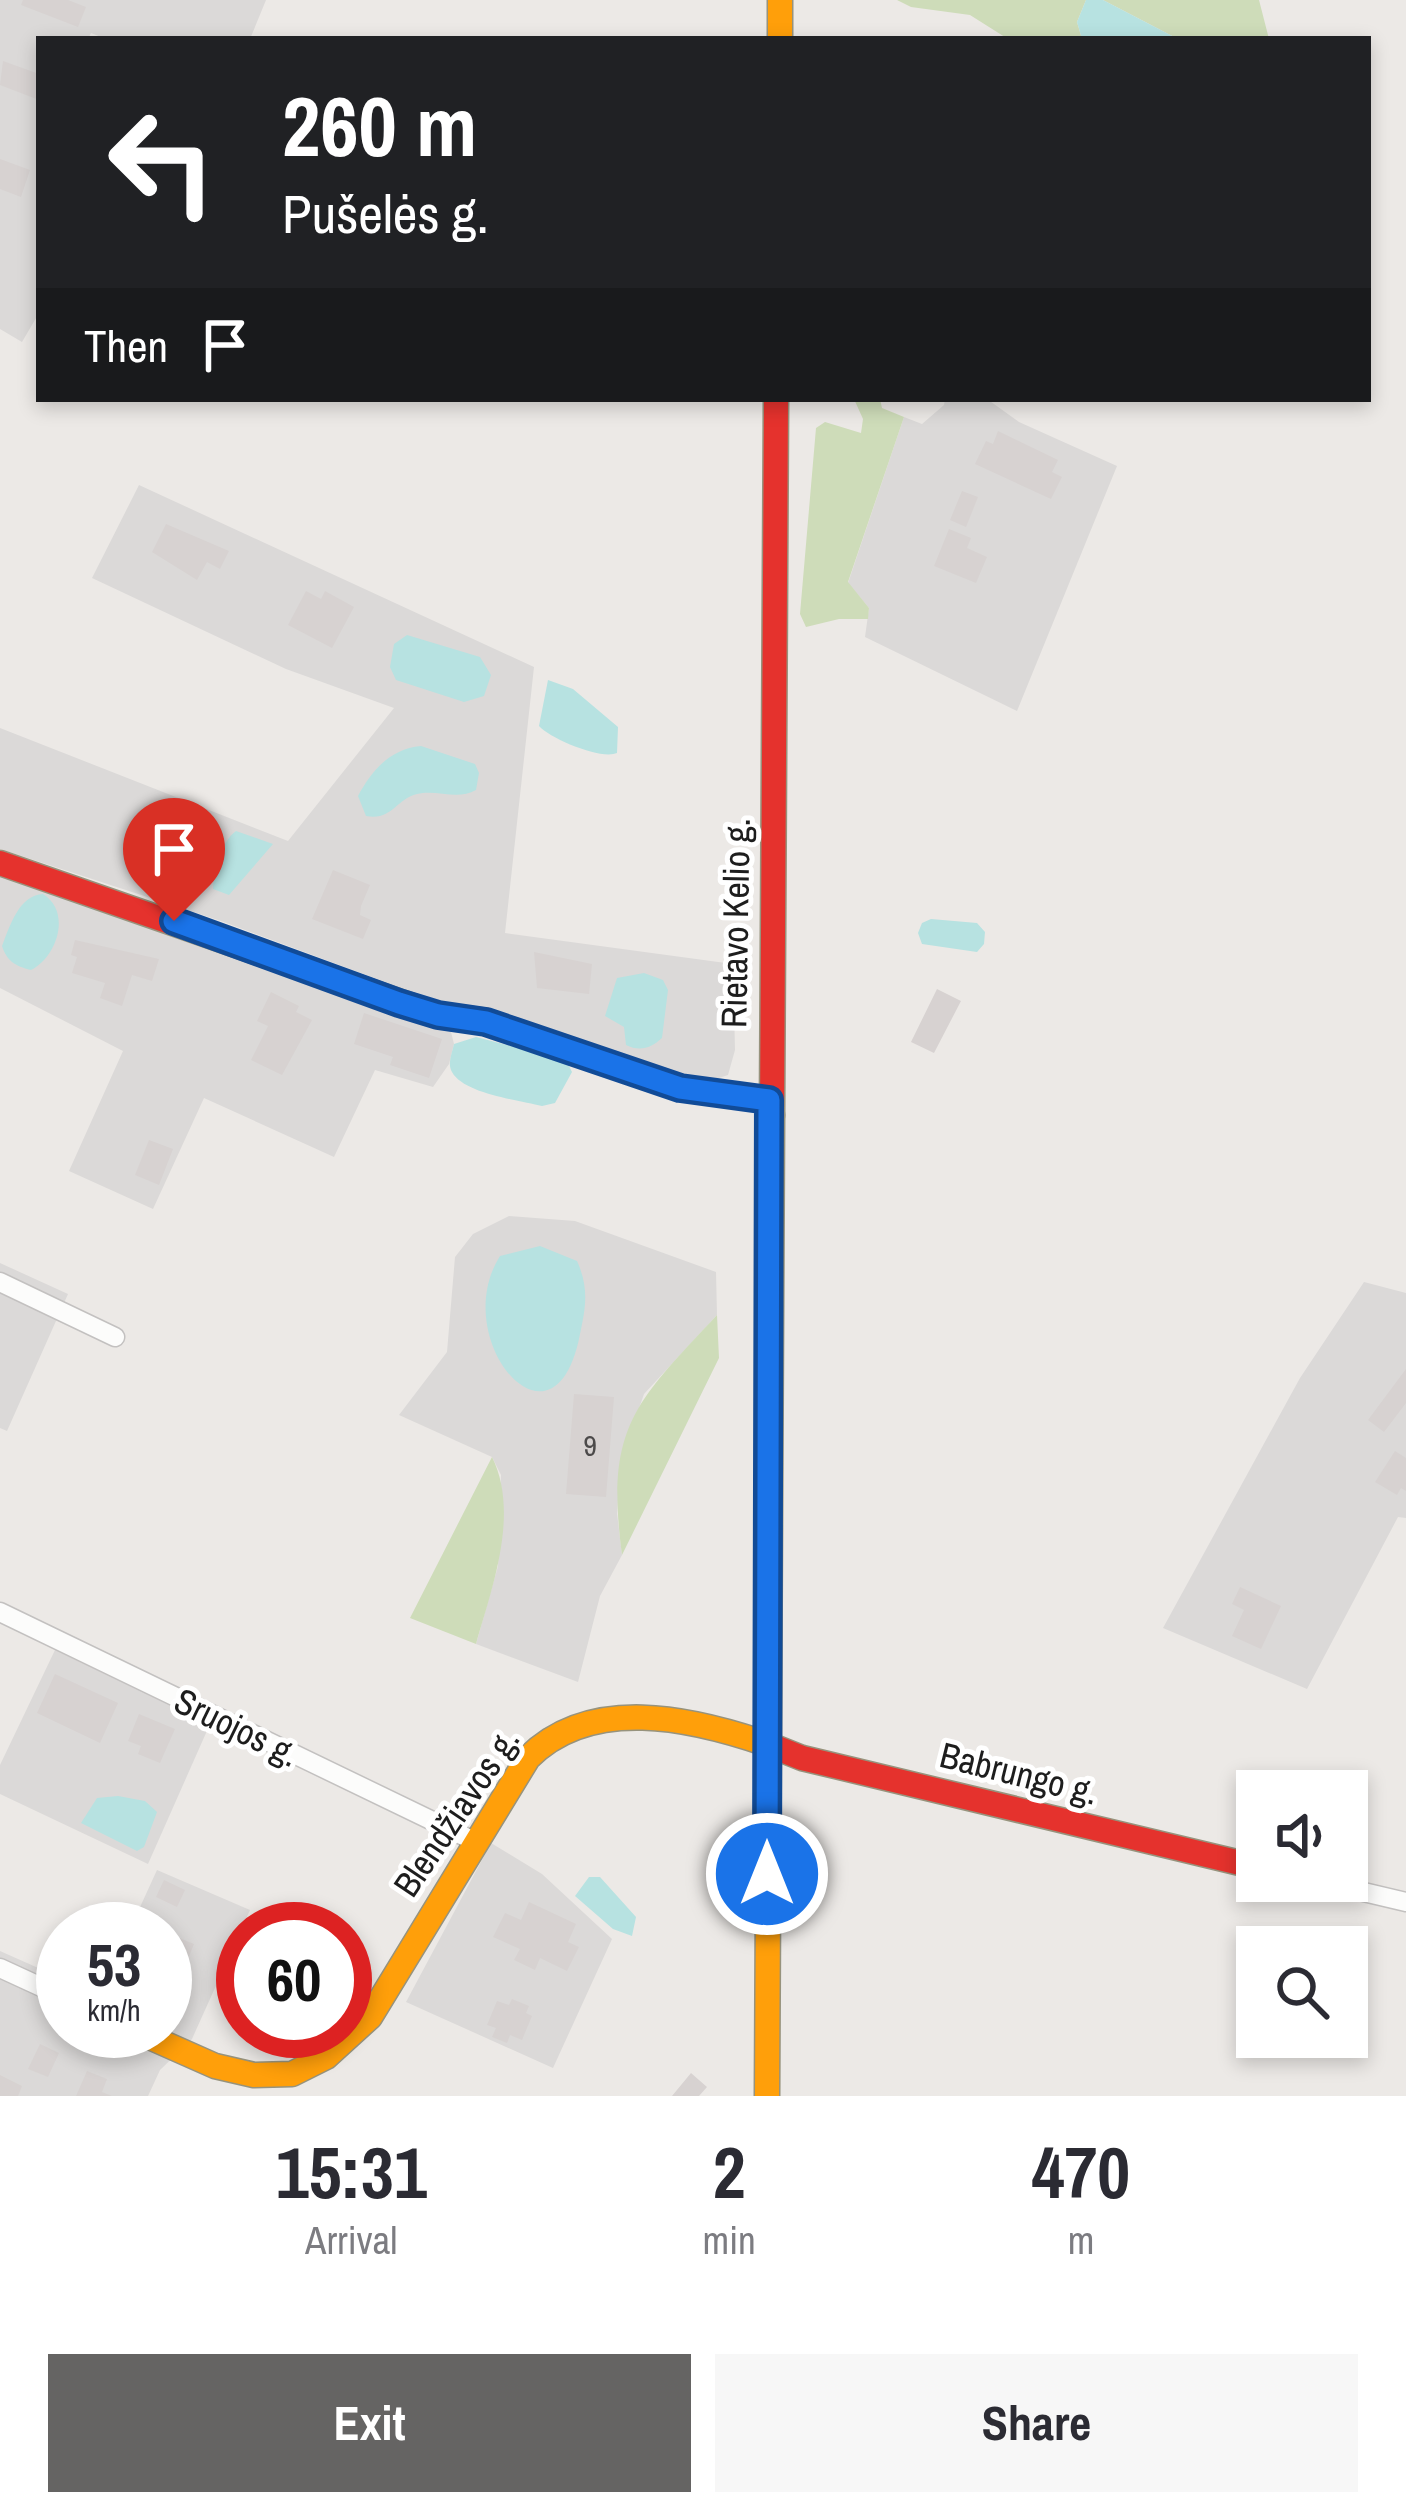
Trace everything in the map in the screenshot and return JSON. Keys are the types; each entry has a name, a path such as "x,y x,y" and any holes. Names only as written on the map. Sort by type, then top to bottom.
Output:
{"street":[{"path":"780,0 780,36"},
{"name":"Rietavo Kelio g.","path":"766,2096 776,402"},
{"path":"0,863 438,1015 486,1022 680,1088 769,1100"},
{"path":"0,1282 115,1337"},
{"name":"Sruojos g.","path":"0,1612 474,1841"},
{"name":"Blendžiavos g.","path":"192,2056 254,2075 292,2074 326,2057 370,2017 474,1841 528,1758 548,1738 571,1726 602,1720 768,1742"},
{"name":"Babrungo g.","path":"768,1742 802,1758 1236,1862"},
{"path":"1368,1893 1406,1902"},
{"path":"0,1968 36,1985"}],"shaded area":[{"path":"0,0 266,0 251,36 36,36 36,318 22,342 0,329"},
{"path":"991,402 1019,422 1117,466 1017,711 865,637 869,608 848,583 904,417 922,424 944,405"},
{"path":"139,485 534,667 505,933 733,964 735,1050 728,1075 707,1082 498,1015 463,1011 221,921 0,849 0,728 288,841 394,708 286,669 92,578"},
{"path":"0,872 450,1028 454,1044 449,1064 433,1087 375,1070 334,1157 204,1098 153,1209 69,1171 123,1051 0,988"},
{"path":"509,1216 575,1221 716,1272 717,1315 644,1394 621,1460 617,1513 622,1555 600,1596 578,1682 476,1644 498,1566 501,1475 492,1457 399,1415 447,1352 455,1257 473,1234"},
{"path":"0,1263 68,1294 7,1431 0,1428"},
{"path":"1364,1282 1406,1293 1406,1518 1398,1517 1307,1689 1163,1628 1300,1378"},
{"path":"55,1650 210,1724 148,1864 0,1794 0,1765"},
{"path":"491,1843 542,1874 612,1939 553,2068 406,2002"},
{"path":"157,1870 231,1902 216,1902 216,1986 192,2039 192,1902 142,1902"},
{"path":"0,1951 36,1967 36,2058 172,2058 160,2070 148,2096 0,2096"}],"green space":[{"path":"897,0 1086,0 1077,22 1081,36 1003,36 970,15 911,7"},
{"path":"1103,0 1259,0 1268,36 1172,36"},
{"path":"855,402 881,402 882,408 904,417 848,582 869,608 868,619 839,619 806,627 800,614 816,428 825,422 861,433 863,419"},
{"path":"717,1315 719,1358 622,1555 618,1476 632,1420 665,1372"},
{"path":"492,1457 504,1502 503,1526 476,1644 410,1618"}],"water":[{"path":"1086,0 1103,0 1172,36 1081,36 1077,22"},
{"path":"407,635 480,657 491,675 484,696 464,702 396,680 390,667 394,644"},
{"path":"548,680 573,689 618,727 617,753 576,747 539,726"},
{"path":"421,746 475,764 479,773 476,790 462,795 417,794 388,813 366,816 358,796 369,778 391,756"},
{"path":"236,831 273,844 229,895 213,889 222,849"},
{"path":"43,894 57,912 58,934 48,955 31,970 12,962 2,946 22,906"},
{"path":"931,919 977,923 985,932 984,944 977,952 922,944 918,933 922,923"},
{"path":"644,973 663,980 668,990 662,1038 636,1048 626,1045 624,1027 605,1016 617,978"},
{"path":"476,1037 566,1060 572,1072 555,1103 542,1106 507,1098 458,1080 450,1065 454,1044"},
{"path":"540,1246 577,1261 585,1306 567,1372 550,1389 530,1389 511,1376 495,1352 487,1322 487,1289 500,1256"},
{"path":"97,1798 145,1801 157,1812 144,1847 137,1851 81,1823"},
{"path":"589,1877 600,1877 636,1917 632,1936 613,1929 575,1896"}],"building":[{"path":"23,0 68,0 86,7 78,27 21,5"},
{"path":"3,61 36,73 36,99 0,85"},
{"path":"0,159 30,170 21,197 0,189"},
{"path":"998,431 1058,460 1052,472 1062,477 1051,499 975,464 986,441 993,444"},
{"path":"962,491 978,497 966,527 950,520"},
{"path":"166,524 229,551 220,569 207,562 197,580 152,552"},
{"path":"949,529 971,538 967,548 987,557 976,583 934,566"},
{"path":"306,591 321,599 325,591 354,607 332,648 288,625"},
{"path":"161,817 193,826 190,838 203,842 192,882 159,873 160,866 141,861 151,826 158,828"},
{"path":"333,870 370,885 361,906 360,915 371,920 363,939 312,919"},
{"path":"75,940 159,959 152,981 132,975 122,1006 100,998 105,983 72,973"},
{"path":"534,952 592,964 589,994 537,988"},
{"path":"937,989 961,1001 934,1053 911,1042"},
{"path":"271,992 299,1006 296,1012 312,1020 282,1075 251,1060 268,1026 257,1021"},
{"path":"364,1013 442,1039 429,1078 390,1065 393,1057 354,1044"},
{"path":"149,1140 173,1149 159,1185 135,1175"},
{"path":"1406,1369 1406,1403 1384,1432 1368,1420"},
{"path":"574,1394 614,1397 606,1497 566,1494"},
{"path":"1395,1451 1406,1458 1406,1491 1401,1488 1397,1495 1375,1482"},
{"path":"1240,1587 1281,1606 1261,1649 1232,1636 1244,1610 1232,1604"},
{"path":"55,1674 118,1703 100,1743 37,1713"},
{"path":"139,1714 175,1729 160,1763 138,1754 141,1746 128,1741"},
{"path":"164,1880 185,1890 179,1902 156,1897"},
{"path":"529,1902 576,1924 568,1942 579,1947 567,1971 540,1958 535,1970 514,1960 520,1949 493,1937 505,1913 521,1920"},
{"path":"512,1999 529,2006 526,2013 532,2016 522,2040 510,2035 507,2043 492,2037 496,2028 487,2025 497,2001 509,2005"},
{"path":"36,2052 36,2058 57,2058 48,2077 28,2069"},
{"path":"87,2071 107,2079 102,2092 112,2096 76,2096"},
{"path":"691,2073 707,2087 699,2096 672,2096"},
{"path":"0,2075 22,2086 18,2096 0,2096"}],"traffic: slow":[{"path":"780,0 780,36"},
{"path":"767,2096 772,1115"},
{"path":"192,2056 254,2075 292,2074 326,2057 370,2017 528,1758 553,1738 611,1719 643,1718 706,1726 767,1744"}],"traffic: jam":[{"path":"772,1115 776,402"},
{"path":"0,863 438,1015 486,1021 679,1088 769,1100"},
{"path":"767,1744 802,1758 1236,1862"}],"route":[{"path":"174,921 399,1003 486,1022 680,1088 769,1100 767,1874"}]}
